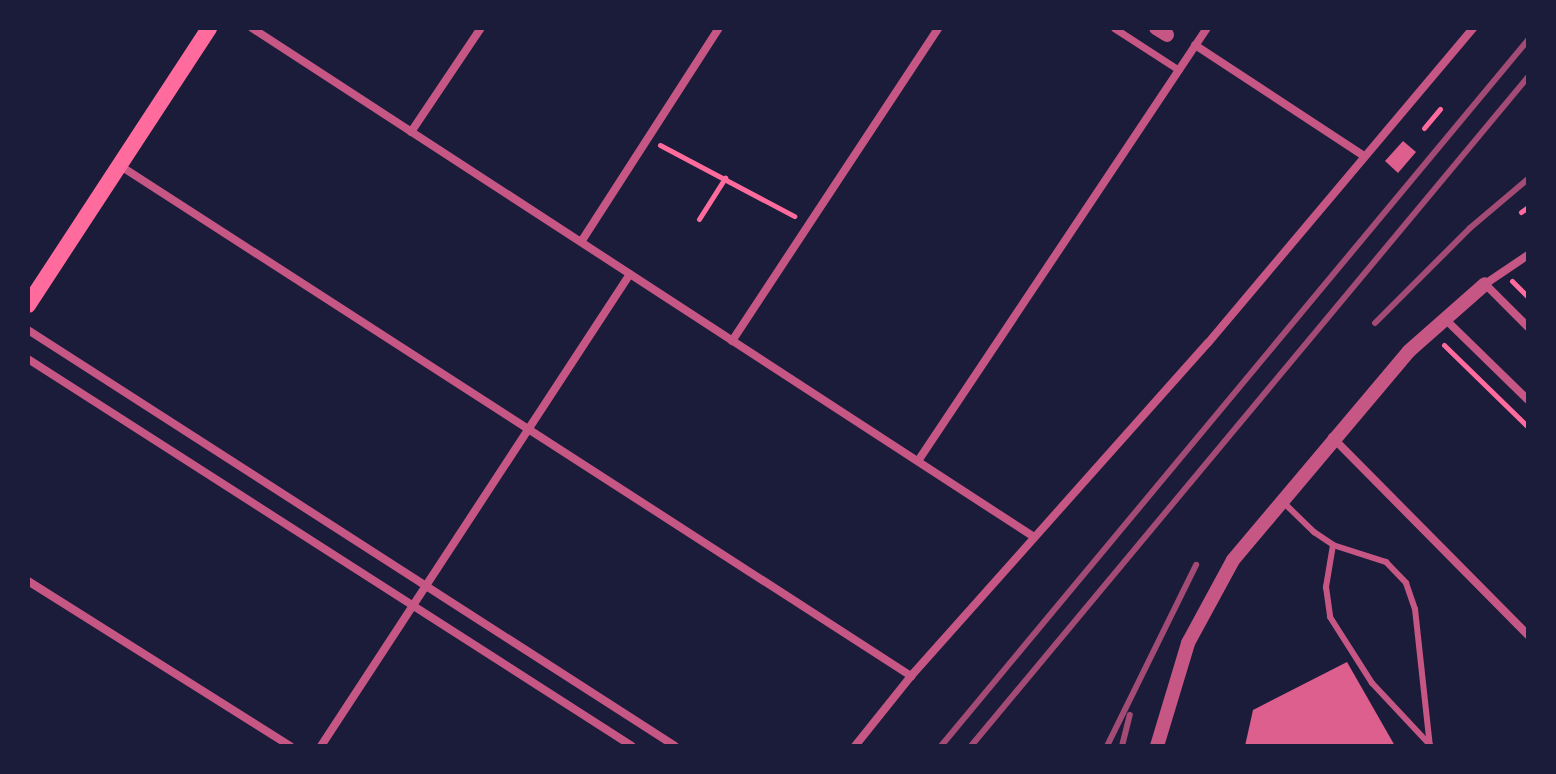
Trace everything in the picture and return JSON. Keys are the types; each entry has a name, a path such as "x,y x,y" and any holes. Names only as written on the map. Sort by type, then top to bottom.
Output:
{"main road":[{"path":"28,305 209,28"}],"street":[{"path":"252,28 1034,537"},
{"path":"411,132 481,28"},
{"path":"581,242 719,28"},
{"path":"732,341 938,28"},
{"path":"1114,28 1179,70"},
{"path":"855,746 911,676 1208,343 1473,28"},
{"path":"918,461 1179,70 1203,29"},
{"path":"1195,45 1364,156"},
{"path":"119,165 911,676"},
{"path":"1157,746 1174,678 1201,613 1279,499 1429,331 1485,284 1528,255"},
{"path":"321,746 525,427 630,274"},
{"path":"1485,284 1528,327"},
{"path":"1443,318 1528,400"},
{"path":"28,330 675,746"},
{"path":"28,359 632,746"},
{"path":"1332,437 1528,635"},
{"path":"28,581 290,746"}],"lane":[{"path":"1279,499 1333,545 1386,562 1406,583 1415,609 1430,745"},
{"path":"1333,545 1326,587 1330,617 1364,672 1430,745"}],"path":[{"path":"1424,128 1440,109"},
{"path":"656,143 794,216"},
{"path":"699,219 725,178"},
{"path":"1521,212 1528,207"},
{"path":"1429,331 1528,427"}],"building":[{"path":"1403,141 1416,152 1398,173 1385,161"},
{"path":"1347,662 1395,746 1245,746 1253,710"}],"railway":[{"path":"941,746 1528,40"},
{"path":"971,746 1528,77"},
{"path":"1375,323 1470,228 1528,179"},
{"path":"1107,746 1196,565"},
{"path":"1122,746 1130,715"}]}
